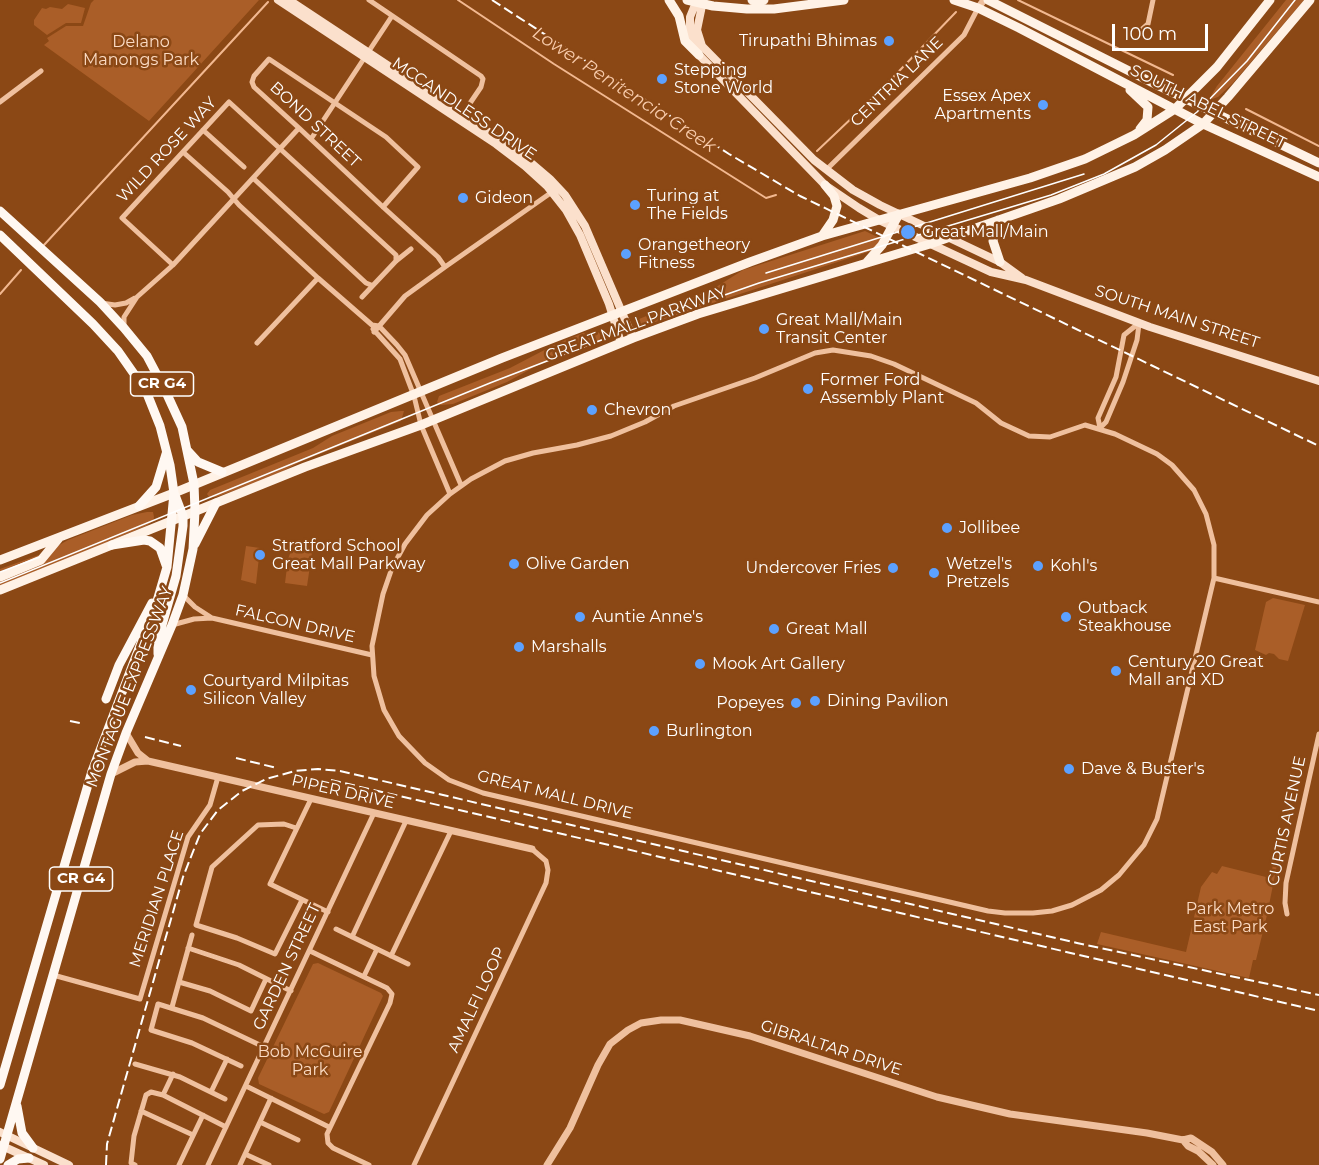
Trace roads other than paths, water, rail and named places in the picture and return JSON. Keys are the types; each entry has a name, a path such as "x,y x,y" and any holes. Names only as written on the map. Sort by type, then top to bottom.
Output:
{"highway":[{"name":"MONTAGUE EXPRESSWAY","path":"0,211 100,302 147,356 182,427 194,484 195,512 193,549 183,595 111,774 16,1104 3,1134 0,1159"},
{"name":"MONTAGUE EXPRESSWAY","path":"0,235 93,324 118,351 146,391 160,426 174,493 167,567 162,585 92,771 0,1085"},
{"path":"186,448 198,462 222,472"},
{"path":"139,506 156,487 166,452"},
{"path":"158,659 158,639 176,576 183,526 183,516 174,493"},
{"path":"193,549 216,503"},
{"path":"111,545 150,541 159,548 167,567"},
{"path":"106,699 119,665 162,585"},
{"path":"16,1104 22,1133 33,1149"},
{"path":"8,1165 18,1159 29,1158"}],"main road":[{"name":"MCCANDLESS DRIVE","path":"278,0 462,115 527,159 565,195 585,226 633,338"},
{"name":"MCCANDLESS DRIVE","path":"289,0 300,3 366,55 504,150 530,170 552,192 580,235 613,316 621,343"},
{"path":"669,0 680,16 685,41 699,55"},
{"path":"752,0 764,0"},
{"path":"697,1 747,9 774,9 814,2 844,0"},
{"name":"SOUTH ABEL STREET","path":"954,0 983,3 1319,163"},
{"name":"GREAT MALL PARKWAY","path":"0,560 174,493 502,358 750,262 822,236 1071,164 1134,135 1175,110 1217,67 1270,0"},
{"name":"GREAT MALL PARKWAY","path":"0,590 305,467 434,420 633,338 698,314 930,244 1059,199 1135,167 1165,150 1203,123 1310,0"},
{"name":"SOUTH MAIN STREET","path":"697,1 690,17 690,33 699,55 825,185 879,220 991,272 1026,280 1201,345 1245,356 1319,381"},
{"name":"SOUTH MAIN STREET","path":"697,1 697,30 702,46 814,160 853,189 899,214 1000,262 1026,280"},
{"name":"SOUTH ABEL STREET","path":"983,3 1175,110 1319,177"},
{"path":"1114,77 1148,107 1147,120 1134,135"},
{"path":"765,124 772,117"},
{"path":"822,236 834,220 837,206 834,196 825,185"},
{"path":"867,262 882,245 899,214"},
{"path":"998,220 993,241 1000,262"},
{"path":"0,577 41,560 60,537"},
{"path":"3,1134 69,1165"},
{"path":"2,1146 44,1165"}],"street":[{"path":"369,0 481,76 483,79 481,87 462,115"},
{"path":"1140,31 1148,24 1153,0"},
{"name":"CENTRIA LANE","path":"827,169 964,35 983,3"},
{"path":"311,139 392,16"},
{"name":"BOND STREET","path":"335,103 269,59 254,76 253,85 438,257 445,267"},
{"path":"1,99 41,71"},
{"name":"WILD ROSE WAY","path":"173,265 122,218 229,102 280,148"},
{"path":"335,103 386,137 418,167 383,207"},
{"path":"100,302 115,305 126,303 137,297 173,265 299,128"},
{"path":"203,130 243,167"},
{"path":"280,148 396,255 396,261"},
{"path":"183,152 372,325 374,332 399,359 434,420 461,485"},
{"path":"253,178 366,283 371,285"},
{"path":"374,332 405,296 552,192"},
{"path":"362,297 371,285 411,249"},
{"path":"257,343 318,278"},
{"path":"124,328 124,317 137,297"},
{"path":"1139,323 1137,340 1123,382 1106,423 1100,428 1098,418 1116,377 1124,335 1139,323"},
{"path":"372,325 380,326 405,355 418,394 421,425 450,494"},
{"name":"GREAT MALL DRIVE","path":"828,351 860,353 884,360 976,403 1001,423 1029,436 1050,437 1085,425 1100,428 1157,454 1172,465 1189,483 1203,506 1214,545 1214,578 1164,793 1153,828 1133,860 1103,889 1072,905 1042,913 1005,913 953,903 491,795 449,780 425,764 399,736 380,699 374,676 372,646 378,612 396,561 420,524 461,485 505,461 611,436 645,422 674,406 755,378 815,353 828,351"},
{"path":"1214,578 1319,602"},
{"name":"FALCON DRIVE","path":"183,595 195,607 212,618"},
{"name":"FALCON DRIVE","path":"172,625 194,619 212,618 372,655"},
{"path":"126,733 137,752 148,761"},
{"name":"CURTIS AVENUE","path":"1287,914 1286,883 1319,734"},
{"name":"PIPER DRIVE","path":"111,774 135,762 148,761 532,849"},
{"name":"MERIDIAN PLACE","path":"53,975 140,999 188,837 210,805 218,777"},
{"path":"311,799 270,884 328,912"},
{"name":"GARDEN STREET","path":"208,1165 374,813"},
{"path":"352,937 406,821"},
{"path":"297,828 285,824 258,825 212,867 196,925 237,938 275,954 302,900"},
{"path":"391,956 451,831"},
{"name":"AMALFI LOOP","path":"414,1165 546,883 548,870 546,861 532,849"},
{"path":"336,929 408,963"},
{"path":"172,1007 192,935"},
{"path":"188,948 239,965 291,990"},
{"path":"364,976 377,949"},
{"path":"310,951 387,988 392,994 390,1003 329,1127 327,1137 330,1146 369,1165"},
{"path":"179,982 210,991 251,1011 267,978"},
{"path":"241,1066 192,1042 151,1030 158,1004 203,1018 264,1047"},
{"name":"GIBRALTAR DRIVE","path":"547,1165 570,1128 598,1065 610,1044 641,1023 662,1020 680,1020 750,1036 937,1097 1010,1114 1183,1140 1191,1138 1212,1152 1223,1165"},
{"path":"212,1092 227,1059"},
{"path":"135,1064 172,1074 225,1099"},
{"path":"163,1095 172,1074"},
{"path":"246,1086 329,1127"},
{"path":"135,1165 131,1163 134,1136 146,1095 151,1092 163,1095 226,1127"},
{"path":"240,1165 271,1098"},
{"path":"141,1111 193,1135"},
{"path":"179,1165 203,1115"},
{"path":"260,1122 298,1140"},
{"name":"GIBRALTAR DRIVE","path":"1183,1140 1213,1165"},
{"path":"245,1154 268,1165"}],"waterway":[{"name":"Lower Penitencia Creek","path":"458,0 554,64 766,198 776,195"},
{"name":"Lower Penitencia Creek","path":"1018,0 1173,75"},
{"path":"44,245 268,2"},
{"name":"Lower Penitencia Creek","path":"817,151 876,95 956,12"},
{"name":"Lower Penitencia Creek","path":"1246,109 1319,146"},
{"path":"0,294 21,270"}],"tram line":[{"path":"0,583 490,383 656,319 759,283 1051,195 1104,174 1156,145 1197,112 1247,61 1295,0"},
{"path":"766,273 1084,174"},
{"path":"0,572 40,557"}],"railway":[{"path":"492,0 729,154 800,196 1319,446"},
{"path":"70,721 84,724"},
{"path":"145,737 181,746"},
{"path":"236,758 277,768"},
{"path":"106,1165 107,1144 116,1112 183,877 200,834 218,810 242,791 266,779 295,771 318,769 340,771 1077,943 1319,995"},
{"path":"331,780 1319,1011"}],"place":[{"name":"Tirupathi Bhimas","path":"889,41"},
{"name":"Stepping Stone World","path":"662,79"},
{"name":"Essex Apex Apartments","path":"1043,105"},
{"name":"Gideon","path":"463,198"},
{"name":"Turing at The Fields","path":"635,205"},
{"name":"Great Mall/Main","path":"908,232"},
{"name":"Orangetheory Fitness","path":"626,254"},
{"name":"Great Mall/Main Transit Center","path":"764,329"},
{"name":"Former Ford Assembly Plant","path":"808,389"},
{"name":"Chevron","path":"592,410"},
{"name":"Jollibee","path":"947,528"},
{"name":"Stratford School Great Mall Parkway","path":"260,555"},
{"name":"Olive Garden","path":"514,564"},
{"name":"Kohl's","path":"1038,566"},
{"name":"Undercover Fries","path":"893,568"},
{"name":"Wetzel's Pretzels","path":"934,573"},
{"name":"Auntie Anne's","path":"580,617"},
{"name":"Outback Steakhouse","path":"1066,617"},
{"name":"Great Mall","path":"774,629"},
{"name":"Marshalls","path":"519,647"},
{"name":"Mook Art Gallery","path":"700,664"},
{"name":"Century 20 Great Mall and XD","path":"1116,671"},
{"name":"Courtyard Milpitas Silicon Valley","path":"191,690"},
{"name":"Dining Pavilion","path":"815,701"},
{"name":"Popeyes","path":"796,703"},
{"name":"Burlington","path":"654,731"},
{"name":"Dave & Buster's","path":"1069,769"}],"park label":[{"name":"Delano Manongs Park","path":"141,51"},
{"name":"Park Metro East Park","path":"1230,918"},
{"name":"Bob McGuire Park","path":"310,1061"}]}
